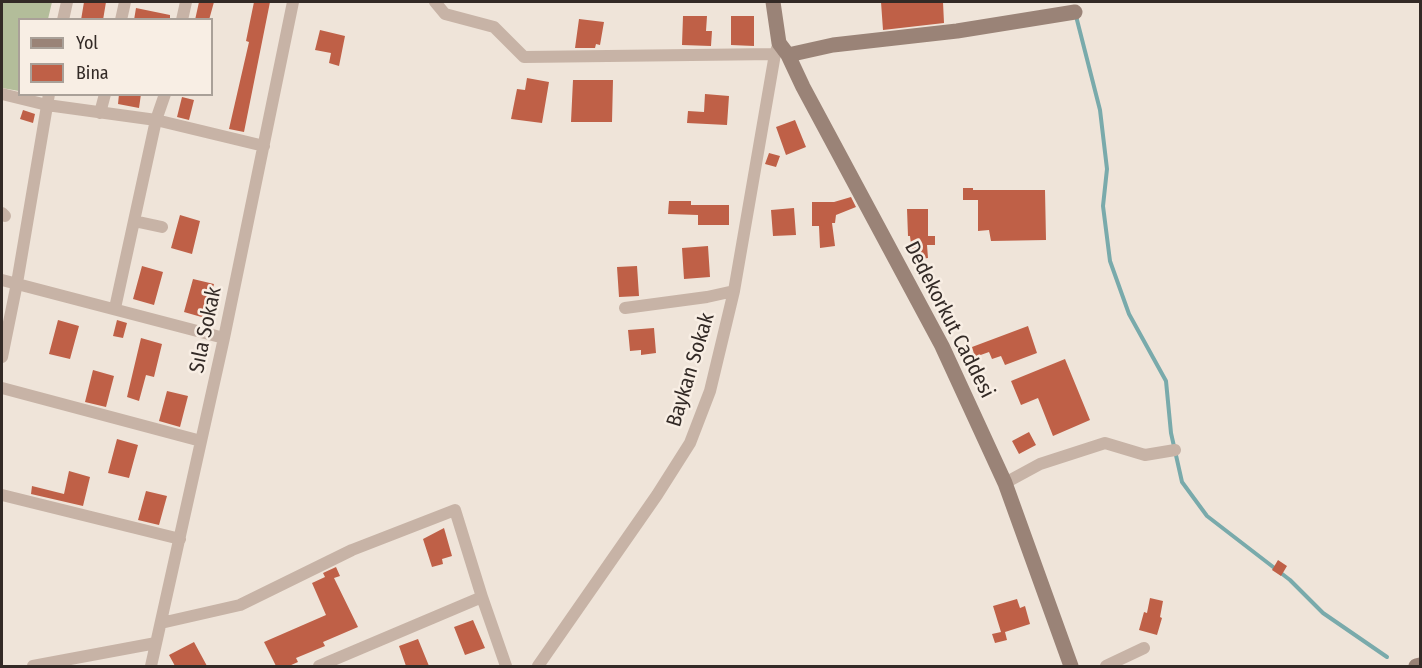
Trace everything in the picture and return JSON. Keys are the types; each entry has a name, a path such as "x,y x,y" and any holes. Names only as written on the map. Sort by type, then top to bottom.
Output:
{"street":[{"path":"63,18 67,2"},
{"path":"121,18 125,2"},
{"path":"182,18 186,2"},
{"name":"Sıla Sokak","path":"151,666 224,338 293,2"},
{"path":"435,2 445,14 494,27 524,57 781,51 957,31 1075,12"},
{"name":"Dedekorkut Caddesi","path":"773,2 781,51 803,87 942,346 1005,483 1071,666"},
{"name":"Baykan Sokak","path":"538,666 657,495 690,443 710,391 734,291 781,51"},
{"path":"2,94 48,100 100,113 156,120 264,146"},
{"path":"100,113 104,96"},
{"path":"114,308 156,120 164,96"},
{"path":"2,357 48,100"},
{"path":"134,221 162,227"},
{"path":"2,280 224,338"},
{"path":"625,308 734,291"},
{"path":"2,388 201,441"},
{"path":"1005,483 1040,464 1105,443 1144,454 1175,450"},
{"path":"2,495 180,539"},
{"path":"161,623 240,605 352,550 455,510 506,666"},
{"path":"319,666 482,597"},
{"path":"33,666 156,642"},
{"path":"1106,666 1144,648"},
{"path":"1416,666 1420,665"}],"green space":[{"path":"2,2 52,2 48,18 18,18 18,91 2,88"}],"building":[{"path":"84,2 106,2 103,18 81,18"},
{"path":"199,2 214,2 210,18 195,18"},
{"path":"254,2 270,2 244,132 229,129 249,42 246,41"},
{"path":"881,2 943,2 944,23 883,30"},
{"path":"136,8 170,15 170,18 134,18"},
{"path":"683,16 707,16 706,31 712,31 711,46 682,45"},
{"path":"731,16 754,16 754,46 731,45"},
{"path":"579,19 604,22 600,45 596,44 595,48 575,48"},
{"path":"320,30 345,36 339,66 329,63 331,53 315,50"},
{"path":"527,78 549,82 542,123 511,119 517,89 525,90"},
{"path":"573,80 613,80 612,122 571,122"},
{"path":"705,94 729,96 727,125 687,123 688,111 704,112"},
{"path":"119,96 141,96 139,108 118,104"},
{"path":"182,97 194,100 189,120 177,117"},
{"path":"23,110 35,114 33,123 20,119"},
{"path":"795,120 806,147 786,155 776,127"},
{"path":"769,153 780,156 776,167 765,164"},
{"path":"963,188 1045,190 1046,240 991,241 989,230 978,231 978,200 963,200"},
{"path":"851,197 856,207 836,215 835,223 832,223 835,246 820,248 819,226 812,226 812,202 834,202"},
{"path":"669,201 691,201 691,205 729,205 729,225 698,225 698,215 668,214"},
{"path":"794,208 796,235 773,236 771,210"},
{"path":"907,209 928,209 928,236 935,236 935,245 927,245 928,258 913,260 910,236 908,236"},
{"path":"180,215 200,221 192,254 171,248"},
{"path":"708,246 710,277 684,279 682,248"},
{"path":"142,266 163,272 154,305 133,299"},
{"path":"637,266 639,296 619,297 617,267"},
{"path":"193,279 214,284 205,318 184,312"},
{"path":"58,320 79,326 70,359 49,354"},
{"path":"117,320 127,323 123,338 113,336"},
{"path":"1028,326 1037,353 1005,365 1001,356 992,359 989,352 975,357 972,347"},
{"path":"654,328 656,353 641,355 641,350 630,351 628,330"},
{"path":"141,338 162,344 154,377 146,375 139,401 127,397"},
{"path":"1065,359 1090,420 1053,436 1038,398 1021,405 1011,381"},
{"path":"93,370 114,376 106,407 85,402"},
{"path":"167,391 188,396 180,427 159,421"},
{"path":"1029,432 1036,445 1019,454 1012,441"},
{"path":"117,439 138,445 129,478 108,473"},
{"path":"69,471 90,477 83,506 31,494 32,486 64,494"},
{"path":"146,491 167,496 159,525 138,520"},
{"path":"444,528 452,556 442,559 443,564 432,567 423,539"},
{"path":"1278,560 1287,566 1281,576 1272,570"},
{"path":"336,567 340,576 334,578 358,627 323,642 325,646 296,658 298,662 289,666 276,666 264,642 326,615 312,583 325,577 323,573"},
{"path":"1150,598 1163,601 1160,617 1162,618 1157,635 1139,630 1144,612 1147,613"},
{"path":"1017,599 1020,608 1025,606 1030,624 1005,632 1007,640 995,643 992,634 1001,632 993,606"},
{"path":"473,620 485,648 465,655 454,627"},
{"path":"418,639 429,666 406,666 399,646"},
{"path":"194,642 207,666 175,666 169,655"}],"waterway":[{"path":"1076,16 1100,110 1107,169 1103,206 1110,261 1129,314 1166,381 1171,433 1182,482 1207,516 1290,580 1323,613 1387,657"}]}
